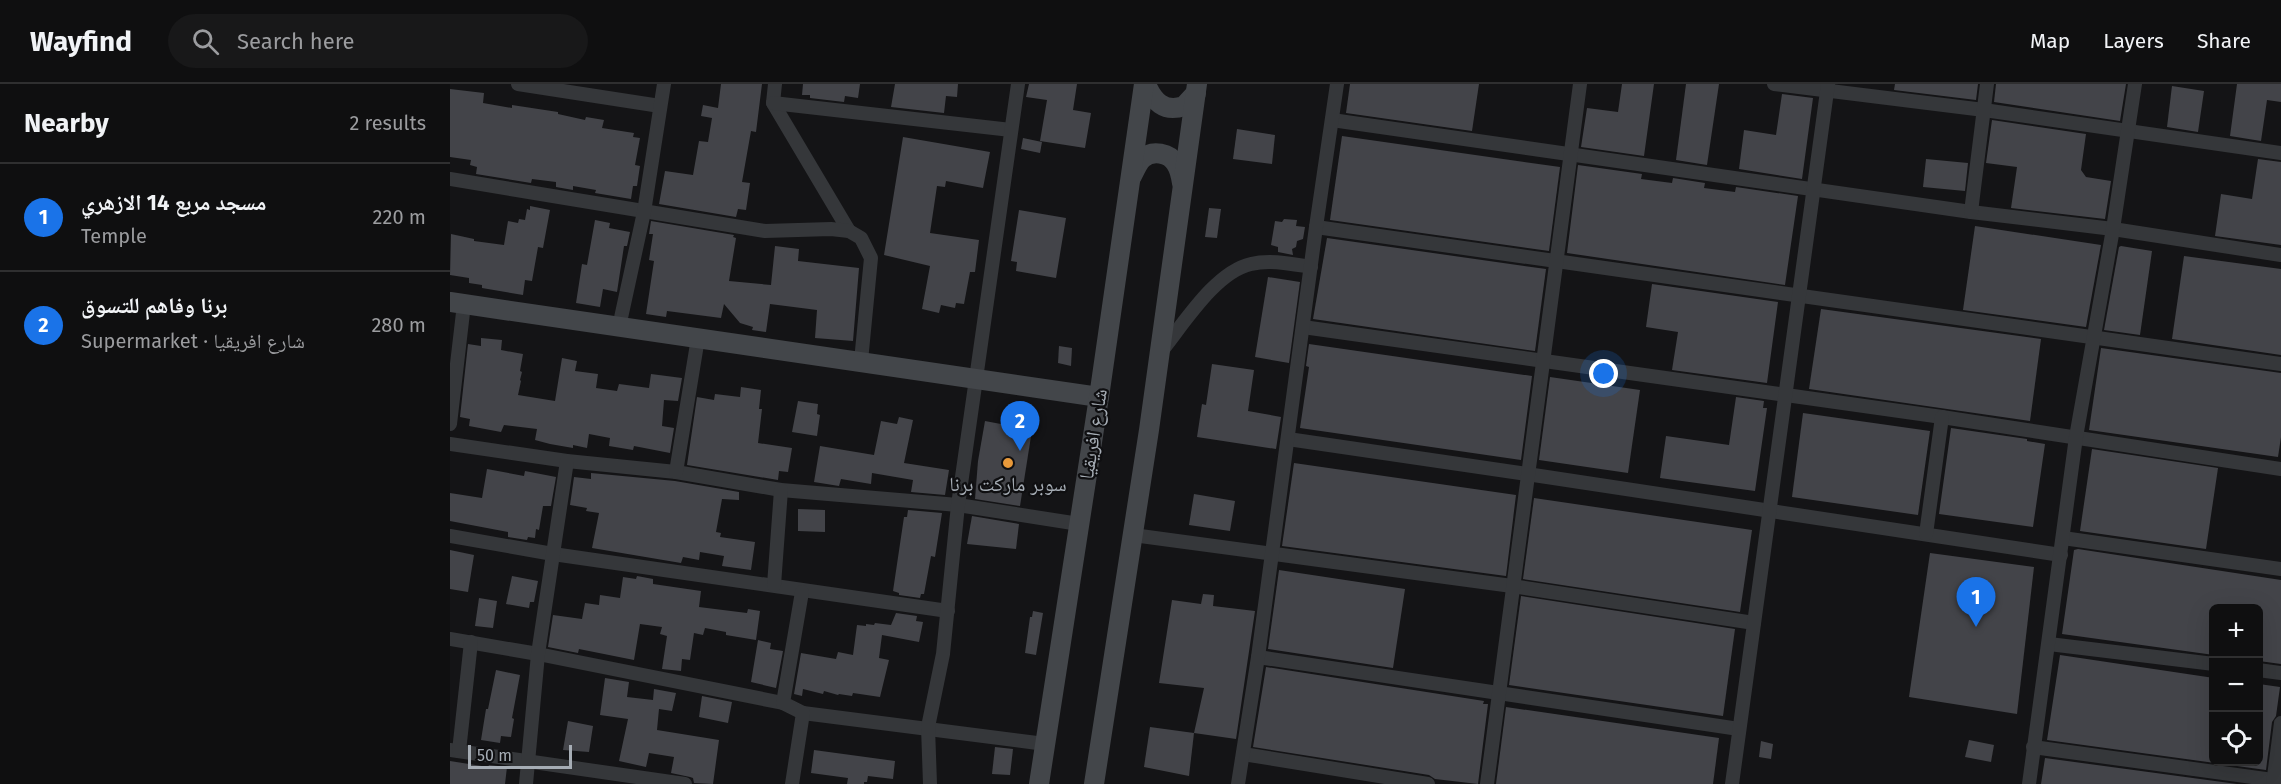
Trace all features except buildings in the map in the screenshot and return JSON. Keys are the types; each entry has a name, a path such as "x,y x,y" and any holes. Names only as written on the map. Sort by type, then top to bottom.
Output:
{"street":[{"path":"518,84 660,106"},
{"path":"619,327 644,212 664,84"},
{"path":"776,84 772,103 849,231"},
{"path":"930,784 928,727 943,654 958,505 1018,84"},
{"path":"1145,84 1158,104 1168,108 1184,106 1197,88"},
{"name":"شارع افريقيا","path":"1039,784 1145,84"},
{"path":"1238,784 1258,657 1270,552 1288,439 1337,84"},
{"path":"1486,784 1581,84"},
{"path":"1774,84 1827,88 2281,153"},
{"path":"1971,212 1987,84"},
{"path":"2029,784 2076,437 2113,230 2135,84"},
{"path":"1094,781 1133,535 1197,88"},
{"path":"1732,784 1827,88"},
{"path":"772,103 1011,130"},
{"path":"1332,120 1570,156 2281,255"},
{"path":"1130,180 1142,160 1147,155 1155,153 1173,159 1183,186"},
{"path":"450,179 765,231 831,229 849,231 861,238 871,258 861,361"},
{"path":"1316,227 2281,363"},
{"path":"1160,353 1211,290 1237,269 1263,262 1311,267"},
{"path":"450,424 457,303 1099,397"},
{"path":"1303,327 1942,417 2281,469"},
{"path":"676,472 698,338"},
{"path":"1926,534 1942,417"},
{"path":"1288,439 2061,555"},
{"path":"450,444 676,472 781,490 958,505 1079,524"},
{"path":"526,784 538,654 567,460"},
{"path":"774,585 781,490"},
{"path":"1133,535 1512,586 1754,623"},
{"path":"450,536 553,554 948,611"},
{"path":"2063,538 2281,570"},
{"path":"783,703 802,591"},
{"path":"450,639 538,654 783,703 803,713 928,727 1044,752 1047,784"},
{"path":"471,642 455,751 684,784"},
{"path":"2049,644 2209,663"},
{"path":"1258,657 1739,729"},
{"path":"2263,671 2281,673"},
{"path":"792,784 803,713"},
{"path":"2033,747 2276,782 2281,723"},
{"path":"1243,754 1428,784"}],"place":[{"name":"برنا وفاهم للتسوق","path":"1020,451"},
{"name":"سوبر ماركت برنا","path":"1008,463"},
{"name":"مسجد مربع 14 الازهري","path":"1976,627"}]}
